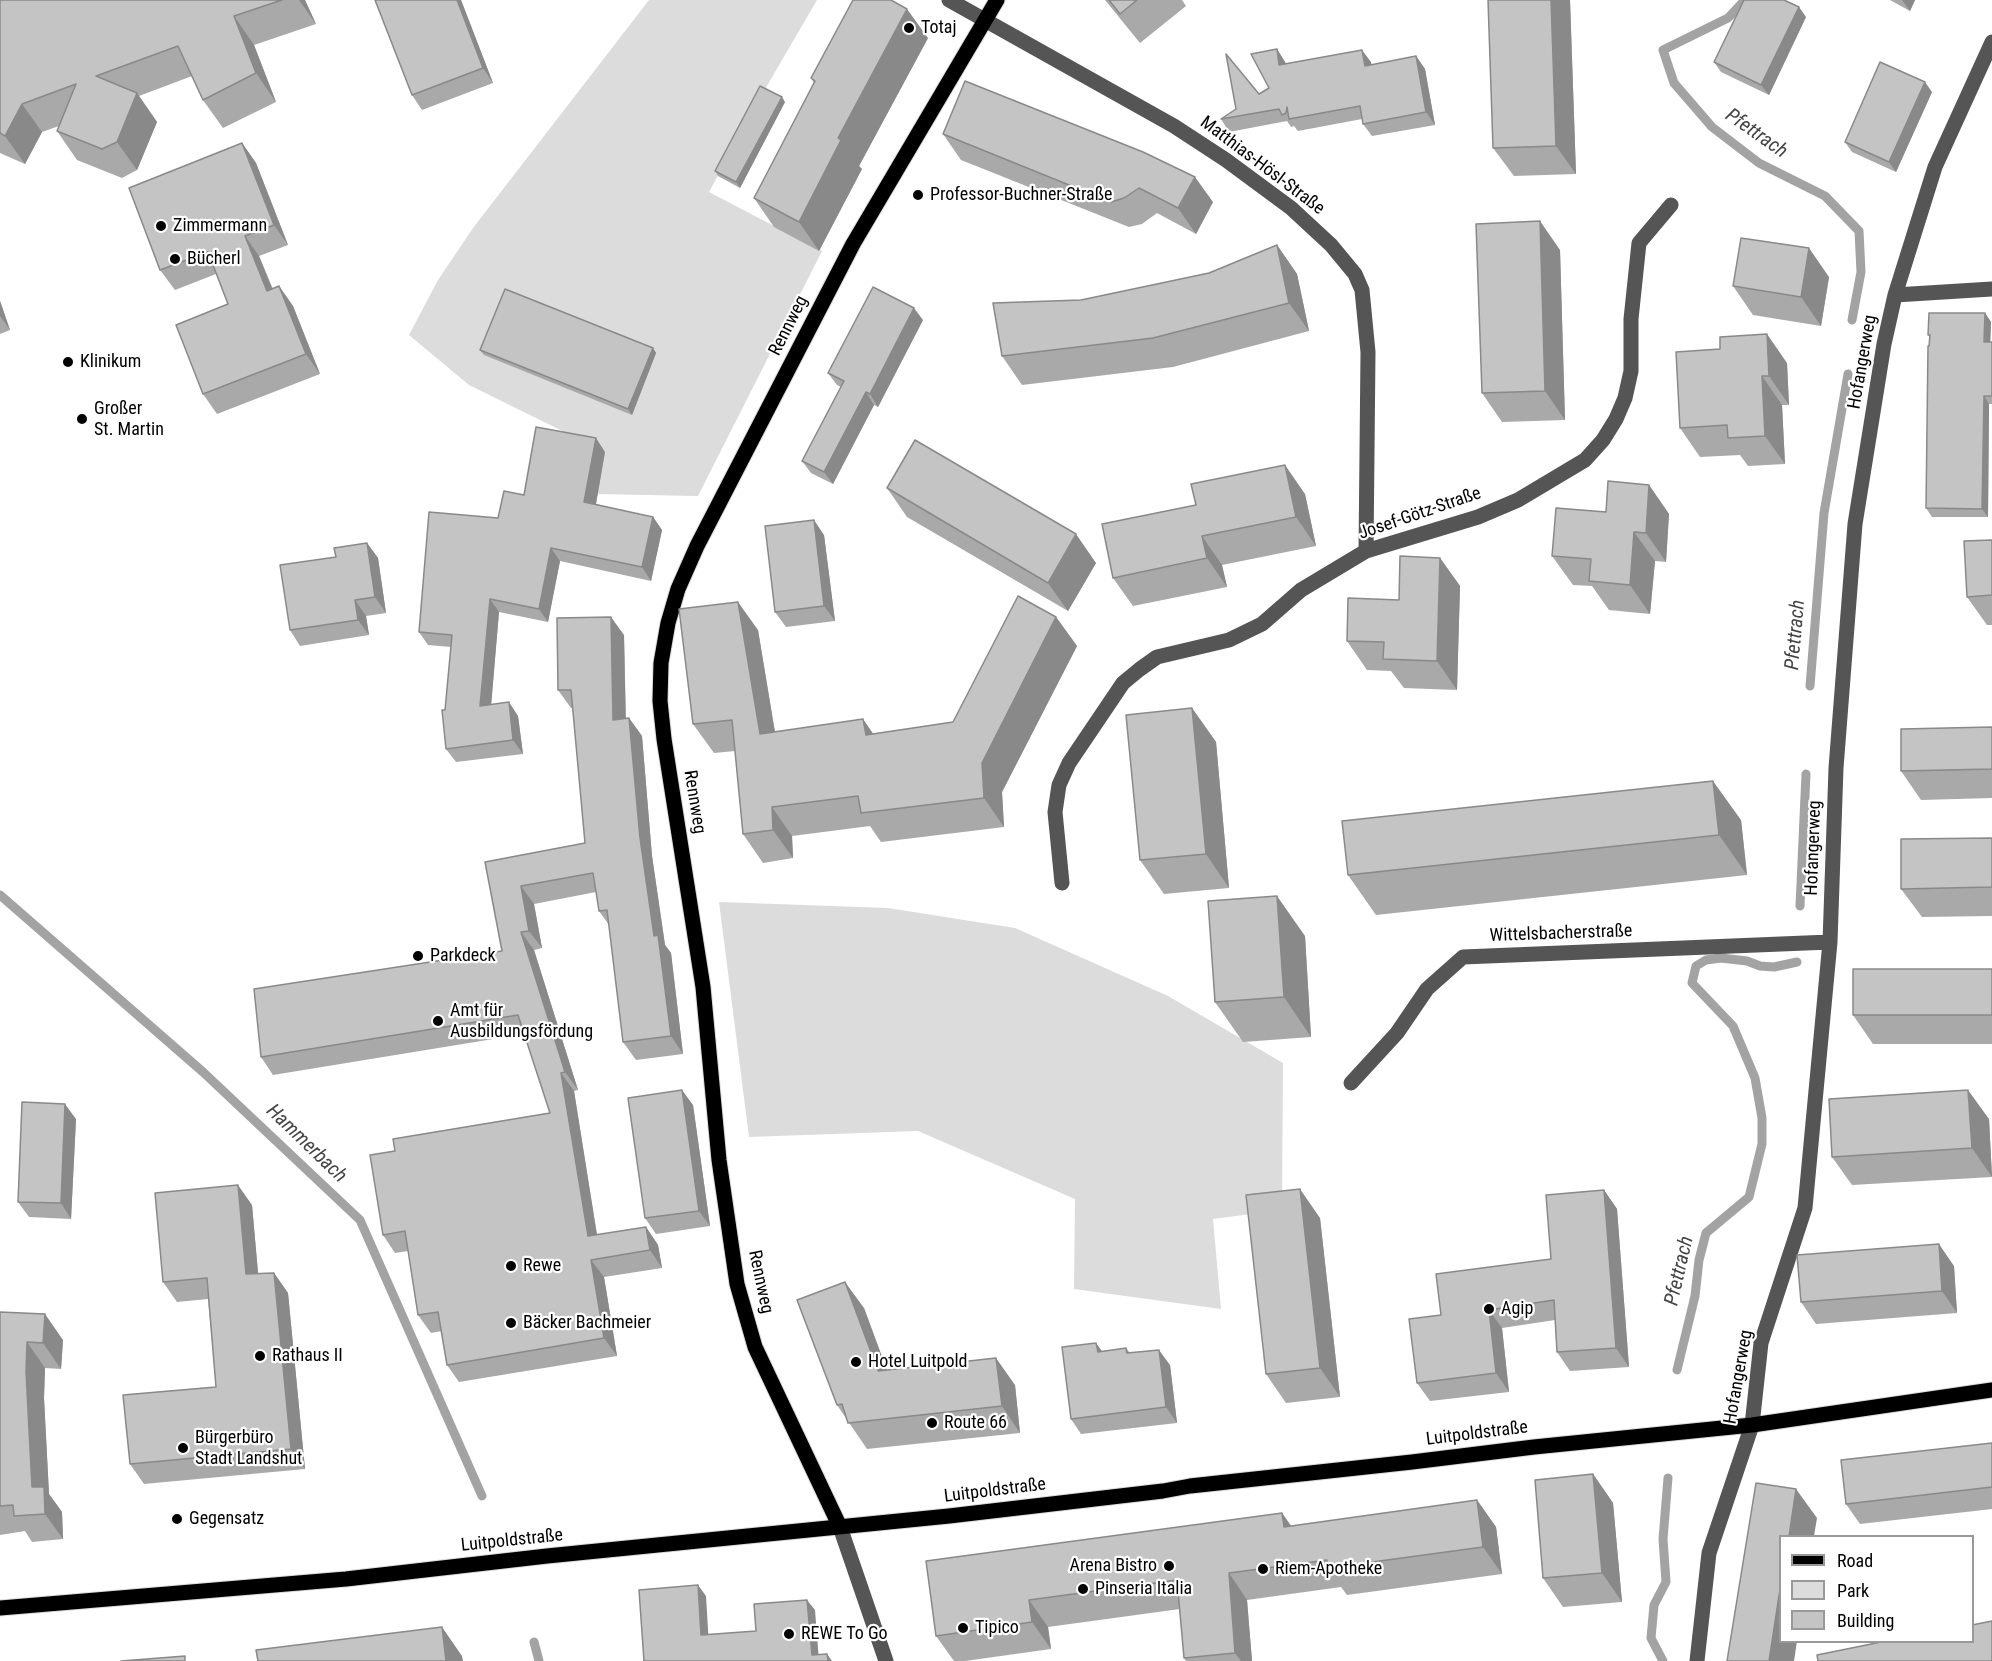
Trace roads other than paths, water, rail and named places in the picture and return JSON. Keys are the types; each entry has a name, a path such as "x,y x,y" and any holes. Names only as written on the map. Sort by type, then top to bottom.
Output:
{"main road":[{"name":"Rennweg","path":"840,1527 755,1347 737,1284 719,1160 703,987 664,739 660,701 661,663 668,623 678,589 697,546 853,244 997,0"},
{"name":"Luitpoldstraße","path":"0,1608 346,1579 949,1516 1534,1447 1752,1425 1992,1390"}],"street":[{"name":"Matthias-Hösl-Straße","path":"949,0 1174,126 1226,160 1291,208 1331,245 1355,274 1362,290 1368,352 1366,551"},
{"name":"Hofangerweg","path":"1697,1661 1709,1553 1752,1425 1761,1343 1804,1208 1830,942 1836,768 1855,524 1884,344 1895,295 1935,167 1992,42"},
{"name":"Josef-Götz-Straße","path":"1062,883 1055,813 1059,785 1069,763 1123,683 1157,657 1228,640 1262,624 1301,590 1366,551 1478,517 1518,500 1584,460 1603,440 1616,419 1630,378 1631,319 1639,243 1671,205"},
{"path":"1895,295 1992,290"},
{"name":"Wittelsbacherstraße","path":"1351,1083 1397,1033 1427,989 1463,957 1830,942"},
{"name":"Rennweg","path":"840,1527 886,1661"}],"waterway":[{"name":"Pfettrach","path":"1745,0 1728,18 1663,50 1674,83 1712,127 1759,163 1825,196 1859,231 1861,272 1852,320"},
{"name":"Pfettrach","path":"1810,686 1824,513 1848,374"},
{"name":"Pfettrach","path":"1800,906 1806,774"},
{"name":"Hammerbach","path":"0,895 203,1072 360,1220 482,1496"},
{"name":"Pfettrach","path":"1677,1370 1695,1296 1699,1260 1706,1233 1749,1197 1762,1144 1762,1118 1755,1078 1733,1026 1692,983 1696,966 1706,960 1721,958 1774,967 1797,962"},
{"name":"Pfettrach","path":"1663,1661 1651,1638 1654,1605 1666,1582 1663,1539 1668,1478"},
{"name":"Hammerbach","path":"534,1642 539,1661"}],"place":[{"name":"Totaj","path":"909,28"},
{"name":"Professor-Buchner-Straße","path":"918,195"},
{"name":"Zimmermann","path":"161,226"},
{"name":"Bücherl","path":"175,259"},
{"name":"Klinikum","path":"68,362"},
{"name":"Großer St. Martin","path":"82,419"},
{"name":"Parkdeck","path":"418,956"},
{"name":"Amt für Ausbildungsfördung","path":"438,1021"},
{"name":"Rewe","path":"511,1266"},
{"name":"Agip","path":"1489,1309"},
{"name":"Bäcker Bachmeier","path":"511,1323"},
{"name":"Rathaus II","path":"260,1356"},
{"name":"Hotel Luitpold","path":"856,1362"},
{"name":"Route 66","path":"932,1423"},
{"name":"Bürgerbüro Stadt Landshut","path":"183,1448"},
{"name":"Gegensatz","path":"177,1519"},
{"name":"Arena Bistro","path":"1169,1566"},
{"name":"Riem-Apotheke","path":"1263,1569"},
{"name":"Pinseria Italia","path":"1083,1589"},
{"name":"Tipico","path":"963,1628"},
{"name":"REWE To Go","path":"789,1634"}]}
